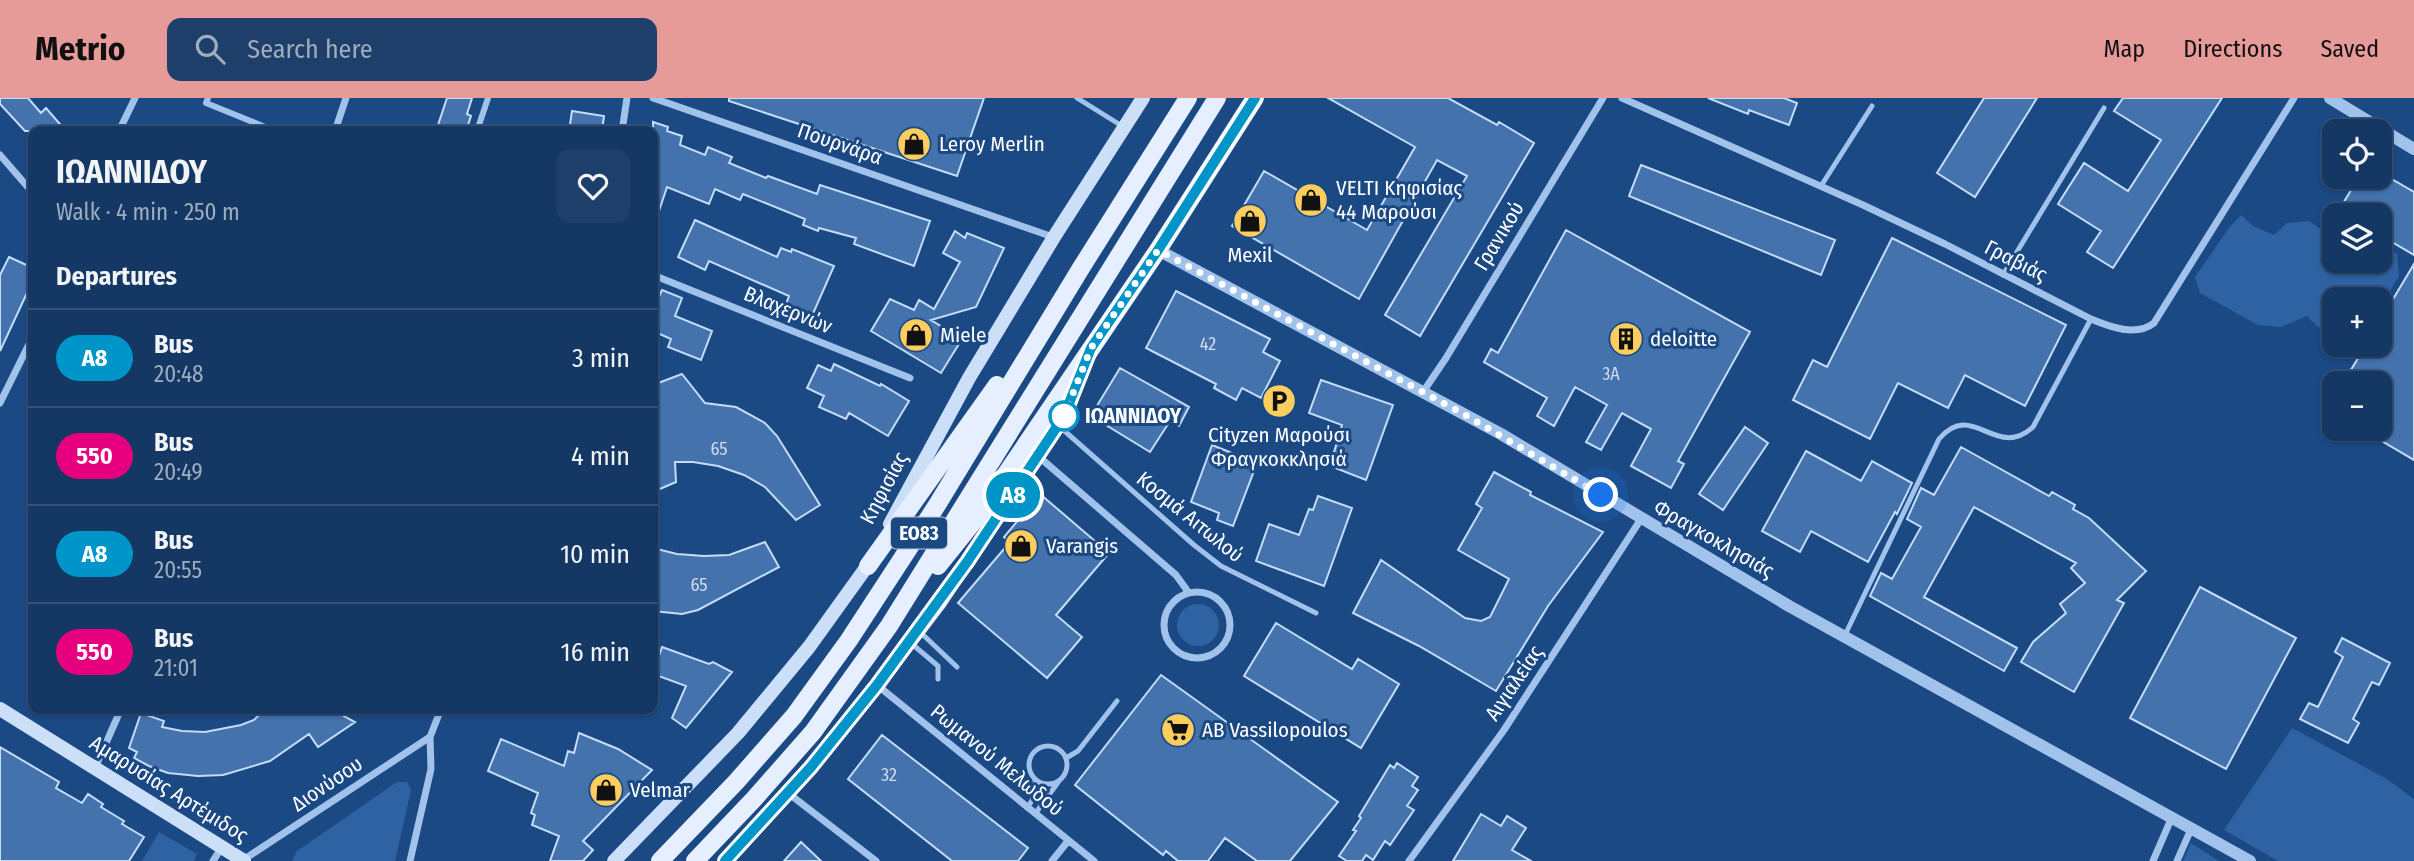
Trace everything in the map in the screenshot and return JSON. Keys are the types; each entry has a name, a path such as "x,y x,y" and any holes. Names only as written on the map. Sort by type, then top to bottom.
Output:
{"main road":[{"name":"Κηφισίας","path":"614,861 738,733 809,647 868,566 945,419 1054,237 1143,98"},
{"name":"ΕΟ83","path":"660,861 786,726 849,640 937,505 1188,98"},
{"name":"ΕΟ83","path":"695,861 813,732 889,626 1217,98"},
{"path":"889,626 974,521 1158,250 1255,98"},
{"path":"868,566 1081,268"},
{"path":"725,861 788,793 914,636 996,521 1058,425 1091,348"},
{"name":"Αμαρυσίας Αρτέμιδος","path":"0,709 244,861"}],"street":[{"path":"121,126 135,98"},
{"path":"208,98 206,103 263,126"},
{"path":"337,126 346,98"},
{"path":"479,126 488,98"},
{"path":"623,126 627,98"},
{"name":"Πουρνάρα","path":"653,98 1054,237"},
{"name":"Γρανικού","path":"1423,392 1454,346 1603,98"},
{"name":"Γραβιάς","path":"1622,98 1945,244 2091,319 2114,327 2135,330 2154,323 2294,98"},
{"path":"2330,98 2414,149"},
{"path":"0,155 28,187"},
{"name":"Φραγκοκλησιάς","path":"1158,250 1501,434 1789,606 2250,861"},
{"name":"Βλαχερνών","path":"658,277 910,379"},
{"path":"0,403 28,346"},
{"path":"1038,456 1176,575 1189,593"},
{"name":"Αιγιαλείας","path":"1409,861 1527,697 1641,519"},
{"path":"1189,593 1213,596 1228,613 1230,625 1223,646 1204,657 1194,658 1175,650 1164,632 1166,611 1172,603 1189,593"},
{"name":"Ρωμανού Μελωδού","path":"877,685 1094,861"},
{"path":"95,768 119,714"},
{"path":"410,861 431,769 430,737 438,714"},
{"name":"Διονύσου","path":"244,861 430,737"},
{"path":"788,793 876,861"},
{"path":"2153,861 2172,816"},
{"path":"2177,861 2192,827"},
{"path":"1052,861 1068,841"},
{"path":"213,861 222,847"}],"lane":[{"path":"1077,98 1125,127"},
{"path":"1821,186 1872,106"},
{"path":"2003,275 2104,108"},
{"path":"1845,635 1939,439 1947,429 1968,424 2000,438 2014,438 2024,434 2032,427 2091,319"},
{"name":"Κοσμά Αιτωλού","path":"1058,425 1221,566 1316,613"},
{"path":"914,636 957,667"},
{"path":"914,636 938,666 938,679"},
{"path":"1066,758 1078,751 1117,701"},
{"path":"1027,808 1035,798 1037,787 1029,764 1035,751 1049,746 1056,748 1066,758 1067,766 1035,814"},
{"path":"1034,778 1047,783 1060,779"}],"shaded area":[{"path":"2241,215 2253,226 2274,235 2287,223 2309,221 2322,230 2322,273 2392,273 2392,251 2397,254 2399,276 2392,287 2322,287 2322,327 2318,327 2307,316 2281,327 2258,325 2200,293 2195,277"},
{"path":"1198,604 1213,610 1219,625 1213,640 1198,646 1183,640 1177,625 1183,610"},
{"path":"2292,728 2387,779 2414,799 2414,861 2278,861 2224,830"},
{"path":"397,782 407,782 411,790 395,861 292,861 297,851"},
{"path":"159,832 197,854 194,861 142,861"},
{"path":"2191,843 2219,861 2183,861"}],"building":[{"path":"0,98 28,98 41,113 46,108 62,126 28,126 28,131 25,131 0,104"},
{"path":"447,98 472,98 467,114 471,116 468,126 438,126"},
{"name":"Leroy Merlin","path":"729,98 984,98 957,176 729,101"},
{"path":"1328,98 1448,98 1497,125 1499,122 1534,143 1420,336 1385,315 1467,176 1437,160 1359,299 1232,226 1264,171 1367,230 1415,147"},
{"path":"1708,98 1784,98 1797,103 1789,125 1749,110 1748,114"},
{"path":"1984,98 2037,98 1975,197 1937,173"},
{"path":"2123,98 2222,98 2113,268 2087,252 2101,231 2058,204 2084,163 2128,191 2161,140 2114,111"},
{"path":"572,111 604,116 603,126 570,126"},
{"path":"653,122 682,136 680,145 705,155 708,147 732,157 729,163 766,178 768,176 817,194 820,185 930,221 914,266 854,244 856,238 819,228 818,231 803,225 805,219 743,194 740,200 715,189 709,204 667,187 658,214 658,126 653,126"},
{"path":"1641,165 1835,240 1821,275 1629,196"},
{"path":"2392,179 2414,192 2414,255 2392,242 2392,203 2343,203 2352,189 2392,189"},
{"path":"695,220 777,257 781,248 791,252 792,249 834,266 812,316 786,304 789,296 709,261 705,270 678,257"},
{"name":"deloitte","path":"1566,230 1750,332 1678,461 1684,464 1671,488 1631,466 1651,429 1622,413 1601,450 1586,442 1607,405 1575,387 1554,426 1537,416 1547,398 1484,362 1491,349 1498,353"},
{"path":"955,231 965,238 967,233 1004,248 976,307 931,320 962,339 941,373 871,331 890,299 914,310 919,300 934,309 960,262 943,253"},
{"path":"1892,238 2066,325 2025,406 1965,375 1948,408 1898,383 1870,439 1793,400 1813,360 1827,367"},
{"path":"9,257 28,266 28,291 0,351 0,275"},
{"path":"2414,264 2414,460 2382,441 2392,441 2392,371 2350,371 2359,357 2392,357 2392,301"},
{"path":"662,290 682,298 675,316 712,331 701,360 668,347 671,339 658,333 658,299"},
{"path":"1176,291 1270,339 1263,352 1280,361 1261,398 1242,388 1236,400 1214,388 1216,384 1146,348"},
{"path":"834,364 880,386 881,384 909,401 888,436 849,413 846,419 819,407 824,396 807,388 818,365 831,371"},
{"path":"1120,368 1189,407 1179,426 1170,421 1150,452 1096,419 1100,413 1095,409"},
{"path":"682,374 705,403 736,407 765,423 777,436 820,505 796,520 765,487 744,475 718,466 693,462 675,462 676,482 658,490 658,383"},
{"path":"1321,380 1393,405 1366,480 1330,466 1342,425 1309,413"},
{"path":"1745,427 1768,443 1723,510 1699,494"},
{"path":"1212,445 1257,463 1233,526 1217,520 1219,513 1191,502"},
{"path":"1961,447 2049,496 2052,492 2075,505 2073,509 2089,518 2146,571 2117,600 2124,603 2074,692 2021,662 2033,642 2066,613 2060,604 2085,583 2071,568 2076,563 1974,507 1924,597 2017,648 2004,671 1870,596 1881,573 1892,579 1921,527 1907,519 1921,488 1934,495"},
{"path":"1806,451 1861,481 1872,461 1912,483 1868,562 1811,531 1800,552 1762,531"},
{"path":"1494,472 1531,492 1530,495 1603,532 1548,606 1496,691 1419,646 1353,613 1381,560 1465,618 1481,621 1490,617 1509,579 1458,550 1482,508 1476,504"},
{"path":"1040,494 1109,553 1056,615 1082,637 1047,678 958,603 1010,542 1004,537"},
{"path":"1318,496 1352,508 1324,586 1256,561 1269,524 1299,535 1309,509 1313,510"},
{"path":"765,542 779,567 698,610 682,614 658,612 658,549 677,554 729,555"},
{"path":"2200,587 2296,638 2226,769 2130,718"},
{"path":"1276,623 1352,669 1358,659 1399,684 1361,748 1244,676"},
{"path":"2342,638 2390,663 2379,685 2372,682 2353,719 2359,723 2348,743 2300,719 2309,703 2318,707 2343,657 2335,652"},
{"path":"662,647 709,664 713,662 732,672 686,728 672,718 686,686 658,676 658,659"},
{"name":"AB Vassilopoulos","path":"1161,675 1338,802 1290,861 1257,861 1225,838 1208,861 1178,861 1166,851 1163,855 1075,785"},
{"path":"141,714 164,721 162,727 182,731 205,732 254,720 260,714 340,714 355,722 318,747 309,734 270,761 223,775 168,773 134,758 137,752 129,748"},
{"path":"579,733 618,749 652,770 583,841 593,850 583,861 550,861 559,836 532,825 535,815 531,813 538,793 488,771 501,739 564,766 568,751 574,753"},
{"path":"882,735 1028,848 1018,861 952,861 848,779"},
{"path":"0,747 59,782 56,788 82,803 88,794 103,804 101,807 124,821 122,824 144,837 129,861 0,861"},
{"path":"1397,763 1418,777 1412,786 1418,790 1407,806 1414,810 1390,845 1385,841 1373,860 1366,855 1362,861 1347,861 1339,856 1356,831 1353,830 1361,818 1359,816 1390,765 1394,768"},
{"path":"1481,814 1501,826 1507,816 1526,828 1512,850 1531,861 1453,861"},
{"path":"801,842 821,861 784,861"}],"bus line":[{"name":"A8","path":"725,861 811,767 939,604 1064,416 1091,348 1158,250 1255,98"}],"place":[{"name":"Leroy Merlin","path":"914,144"},
{"name":"VELTI Κηφισίας 44 Μαρούσι","path":"1311,200"},
{"name":"Mexil","path":"1250,221"},
{"name":"Miele","path":"916,335"},
{"name":"deloitte","path":"1626,339"},
{"name":"Cityzen Μαρούσι Φραγκοκκλησιά","path":"1279,401"},
{"name":"ΙΩΑΝΝΙΔΟΥ","path":"1064,416"},
{"name":"Varangis","path":"1021,546"},
{"name":"AB Vassilopoulos","path":"1178,730"},
{"name":"Velmar","path":"606,790"}],"route":[{"path":"1064,416 1091,348 1158,250 1501,434 1601,495"}]}
